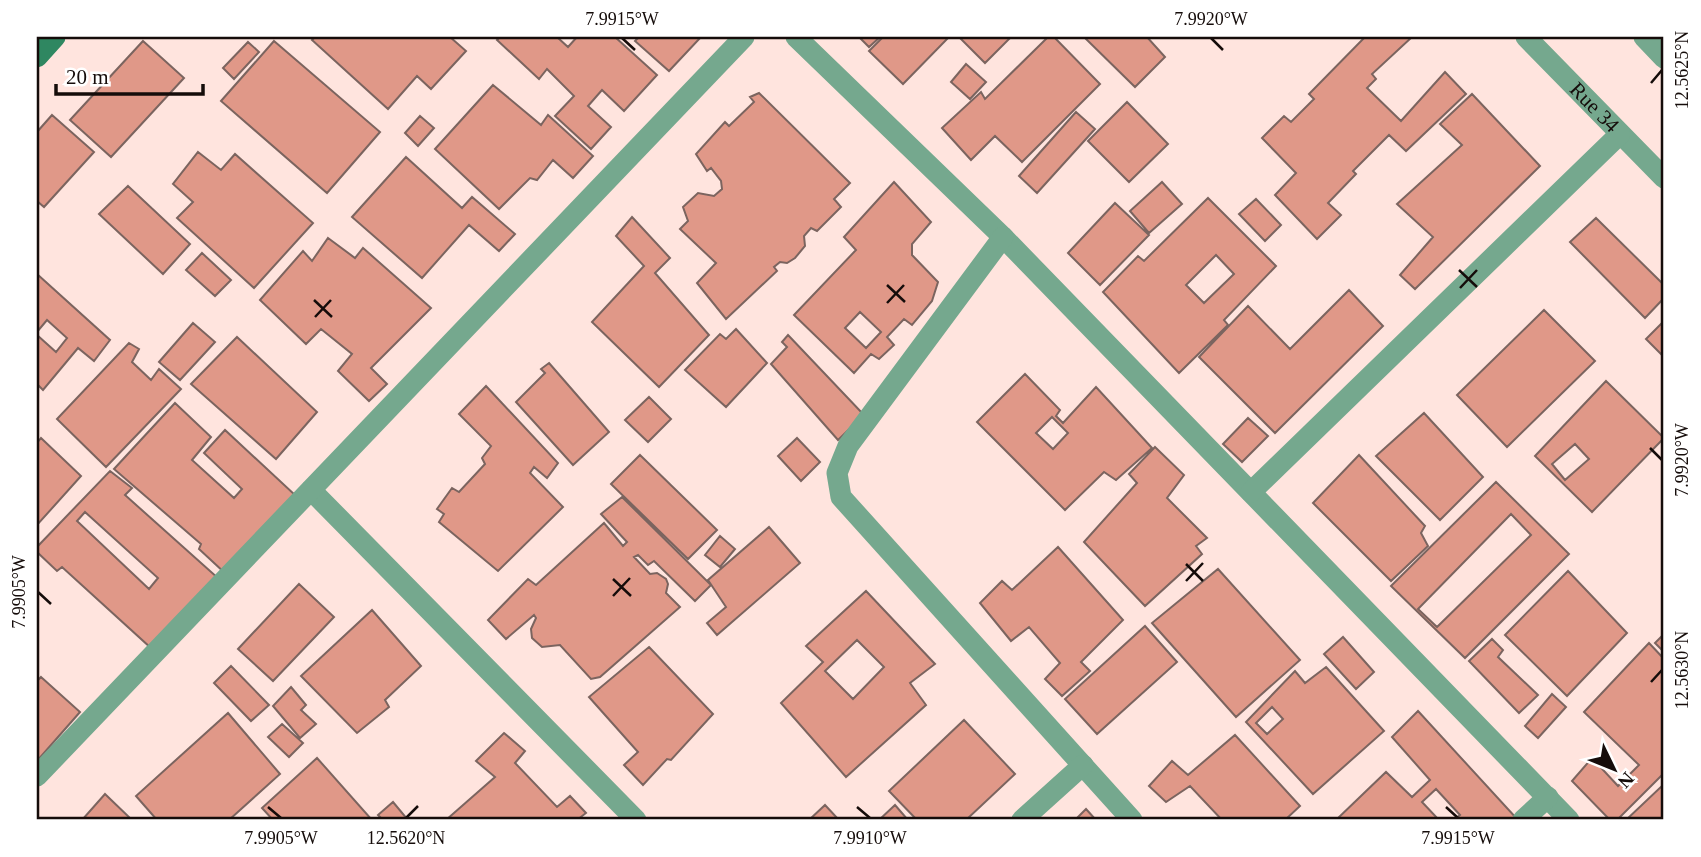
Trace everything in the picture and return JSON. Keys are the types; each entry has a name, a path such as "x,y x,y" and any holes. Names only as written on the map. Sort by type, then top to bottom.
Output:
{"street":[{"path":"37,57 55,37"},
{"path":"37,776 744,37"},
{"path":"796,37 1003,237 1569,820"},
{"name":"Rue 34","path":"1526,37 1664,178"},
{"path":"1644,37 1664,58"},
{"path":"1251,492 1620,134"},
{"path":"1003,237 848,446 837,473 841,497 1132,820"},
{"path":"311,490 636,820"},
{"path":"1022,820 1083,765"},
{"path":"1523,820 1548,797"}],"building":[{"path":"315,37 450,37 466,51 431,89 417,76 388,109 312,40"},
{"path":"500,37 557,37 568,47 577,37 615,37 657,75 624,111 602,90 588,106 611,127 591,149 555,116 574,96 547,69 539,79 497,40"},
{"path":"639,37 701,37 669,71 635,41"},
{"path":"859,37 880,37 869,47"},
{"path":"883,37 949,37 903,84 869,51"},
{"path":"959,37 1011,37 985,63"},
{"path":"1048,37 1054,37 1100,84 1022,162 995,136 971,160 942,128 981,92 985,99"},
{"path":"1084,37 1147,37 1165,57 1135,87"},
{"path":"1365,37 1412,37 1372,74 1376,79 1367,88 1401,121 1445,72 1466,94 1406,151 1389,135 1353,171 1356,174 1328,203 1341,215 1317,239 1275,195 1296,173 1262,138 1284,116 1291,122 1314,99 1309,94"},
{"path":"143,41 184,78 111,157 70,120"},
{"path":"274,41 380,132 327,193 221,101"},
{"path":"248,42 259,52 234,79 223,68"},
{"path":"966,64 986,82 970,99 951,82"},
{"path":"493,85 541,125 548,115 593,156 573,178 553,160 537,180 530,178 499,209 435,149"},
{"path":"759,93 850,183 834,199 841,207 817,231 811,228 804,236 805,246 795,258 787,263 780,262 774,267 777,271 726,319 697,283 716,263 680,229 688,221 683,207 698,193 714,196 722,189 721,181 711,168 707,171 696,154 725,122 729,126 754,102 750,97"},
{"path":"1472,94 1540,166 1415,289 1400,275 1433,237 1397,204 1462,145 1440,124"},
{"path":"1127,102 1168,144 1129,182 1088,141"},
{"path":"1076,112 1095,129 1037,193 1019,176"},
{"path":"52,115 94,152 44,207 37,201 37,132"},
{"path":"420,116 434,128 418,146 405,133"},
{"path":"198,152 221,170 235,154 313,223 254,288 177,218 193,202 173,184"},
{"path":"406,157 462,208 472,197 515,234 499,251 469,225 422,278 352,217"},
{"path":"894,182 931,222 912,244 912,255 938,282 932,301 912,325 904,319 887,337 894,345 879,359 871,354 854,373 794,315 856,250 844,237","holes":["860,312 881,332 866,348 845,328"]},
{"path":"1162,182 1182,204 1149,233 1130,211"},
{"path":"128,186 190,244 163,274 99,214"},
{"path":"1208,198 1276,266 1224,320 1228,325 1179,373 1103,292 1138,256 1144,261","holes":["1216,255 1234,274 1204,303 1186,285"]},
{"path":"1256,199 1281,225 1265,241 1239,214"},
{"path":"1115,203 1149,235 1100,285 1068,253"},
{"path":"632,217 670,258 655,273 709,335 659,387 592,322 644,266 616,236"},
{"path":"1596,218 1664,285 1664,298 1645,318 1570,242"},
{"path":"328,238 355,258 363,248 431,308 371,368 387,384 369,401 338,371 352,354 321,329 306,344 260,300 303,251 312,261"},
{"path":"202,253 231,280 215,296 186,270"},
{"path":"37,274 110,340 94,361 78,348 43,390 37,384 37,335 56,352 67,338 47,320 37,332"},
{"path":"1349,290 1383,326 1275,433 1199,357 1248,306 1290,349"},
{"path":"1544,310 1595,361 1507,447 1457,395"},
{"path":"1664,321 1664,357 1646,339"},
{"path":"193,323 215,342 180,380 159,362"},
{"path":"736,329 767,363 726,407 685,370 720,334 726,339"},
{"path":"788,335 864,415 838,440 771,364 787,347 782,342"},
{"path":"237,337 317,412 276,459 191,384"},
{"path":"129,343 139,349 132,362 151,380 159,369 181,389 106,467 57,419"},
{"path":"549,363 609,432 573,465 516,402 545,373 541,369"},
{"path":"1025,374 1060,410 1056,416 1063,423 1096,387 1152,448 1116,480 1104,472 1065,510 977,422","holes":["1052,417 1068,433 1053,449 1036,433"]},
{"path":"1606,381 1664,438 1592,512 1535,456","holes":["1575,444 1589,459 1565,480 1552,464"]},
{"path":"486,386 558,463 547,478 534,467 530,473 563,507 498,571 439,522 444,514 437,509 452,488 459,492 485,464 482,458 491,446 459,414"},
{"path":"649,397 671,419 648,442 625,420"},
{"path":"175,403 211,437 192,460 234,498 242,489 204,453 225,430 295,495 226,574 199,549 201,544 114,469"},
{"path":"1424,413 1483,477 1440,520 1376,456"},
{"path":"1248,418 1268,436 1242,462 1223,444"},
{"path":"41,438 81,476 37,525 37,443"},
{"path":"797,438 820,462 801,481 778,456"},
{"path":"1155,447 1184,475 1167,498 1207,538 1196,546 1202,554 1145,606 1084,542 1137,483 1129,474"},
{"path":"640,455 717,530 688,559 611,484"},
{"path":"1359,455 1425,526 1421,533 1428,546 1391,581 1313,503"},
{"path":"110,471 132,488 125,495 219,579 151,648 62,567 57,571 37,552 37,547","holes":["85,512 158,578 149,589 77,521"]},
{"path":"1496,482 1569,554 1465,658 1391,586","holes":["1511,514 1531,535 1437,627 1418,609"]},
{"path":"622,497 711,585 695,601 654,561 648,565 638,555 634,557 650,574 657,573 666,579 666,593 680,607 600,677 591,679 560,645 542,647 532,638 531,629 536,618 534,615 506,639 488,620 528,579 536,585 604,523 623,546 627,542 601,514"},
{"path":"769,527 800,563 717,635 707,623 726,607 708,580"},
{"path":"720,536 735,549 720,567 705,555"},
{"path":"1058,547 1123,620 1081,662 1090,671 1062,696 1045,679 1060,663 1029,627 1011,641 980,603 1002,581 1012,590"},
{"path":"1218,569 1300,660 1236,717 1152,623"},
{"path":"1568,571 1627,633 1567,696 1505,635"},
{"path":"299,584 334,617 273,681 238,649"},
{"path":"866,591 935,664 910,683 926,705 846,777 781,703 823,662 806,646","holes":["857,640 884,667 853,699 825,671"]},
{"path":"372,610 421,666 385,700 389,707 357,733 301,676"},
{"path":"1145,626 1177,662 1097,734 1065,699"},
{"path":"1664,634 1664,652 1655,643"},
{"path":"1343,637 1374,672 1356,689 1324,654"},
{"path":"1492,639 1503,650 1498,657 1538,695 1519,713 1469,661"},
{"path":"1649,643 1664,659 1664,773 1617,820 1610,820 1572,781 1592,758 1618,786 1639,765 1584,712"},
{"path":"649,647 713,714 671,760 667,759 643,785 624,765 638,752 589,697"},
{"path":"231,666 269,705 251,721 214,683"},
{"path":"1326,667 1384,731 1313,794 1246,722 1295,671 1305,683","holes":["1272,707 1283,719 1267,734 1256,723"]},
{"path":"41,677 80,712 37,761 37,681"},
{"path":"291,687 306,705 301,710 316,724 300,738 273,706"},
{"path":"1552,694 1566,707 1538,738 1525,726"},
{"path":"1418,711 1518,820 1454,820 1460,815 1436,789 1422,802 1439,820 1336,820 1386,772 1412,797 1430,780 1392,737"},
{"path":"228,713 280,774 229,820 157,820 136,796"},
{"path":"964,720 1015,774 966,820 917,820 889,791"},
{"path":"282,724 303,743 289,757 268,737"},
{"path":"504,733 525,751 515,763 557,807 570,796 586,813 577,820 446,820 495,777 476,761"},
{"path":"1235,735 1300,806 1285,820 1222,820 1190,786 1166,802 1149,786 1172,761 1188,775"},
{"path":"317,758 372,820 273,820 262,808"},
{"path":"1664,784 1664,820 1626,820"},
{"path":"105,794 132,820 82,820"},
{"path":"393,802 408,820 383,820 378,815"},
{"path":"825,805 839,820 809,820"},
{"path":"895,805 908,820 879,820"},
{"path":"1086,809 1096,820 1075,820"}]}
